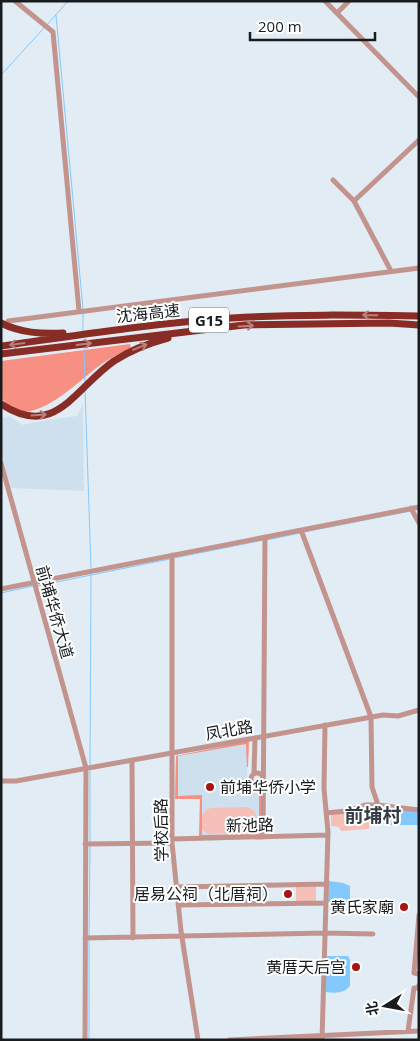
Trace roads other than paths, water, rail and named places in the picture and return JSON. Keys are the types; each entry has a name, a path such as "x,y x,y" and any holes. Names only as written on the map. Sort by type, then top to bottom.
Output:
{"highway":[{"name":"沈海高速","path":"1,346 109,331 232,318 333,314 419,316"},
{"path":"5,322 15,330 45,334 109,331"},
{"name":"沈海高速","path":"1,354 244,325 389,323 419,325"},
{"path":"1,404 12,411 28,416 44,416 64,407 93,378 114,361 135,349 187,332"}],"street":[{"path":"15,1 53,32 81,311"},
{"path":"325,1 419,96"},
{"path":"337,13 349,1"},
{"path":"354,201 419,140"},
{"path":"334,180 354,201 391,271"},
{"path":"5,322 419,268"},
{"name":"前埔华侨大道","path":"1,463 34,585 88,768 88,938 85,1040"},
{"path":"1,590 412,510 419,506"},
{"path":"412,510 419,523"},
{"path":"302,532 372,717 372,787 378,805"},
{"path":"263,837 265,539"},
{"name":"学校后路","path":"172,558 172,841 182,937 198,1040"},
{"name":"凤北路","path":"1,781 16,781 383,715 398,716 419,710"},
{"path":"322,1037 328,835 324,789 325,725"},
{"path":"255,738 254,774 251,780 255,785 261,784 263,779"},
{"path":"132,760 133,938"},
{"path":"254,774 260,774 263,779"},
{"path":"326,813 347,811 365,805 419,810"},
{"name":"新池路","path":"88,844 132,844 328,835"},
{"path":"176,887 327,884"},
{"path":"178,905 326,903"},
{"path":"419,915 414,973 419,974"},
{"path":"88,938 326,933 373,934"},
{"path":"408,1031 414,988 418,988 419,985"},
{"path":"229,1040 419,1031"}],"water":[{"path":"380,807 419,812 419,825 388,825 381,822"},
{"path":"329,881 350,886 350,903 328,902"},
{"path":"266,887 266,903 220,904 220,888"},
{"path":"326,956 348,956 350,960 350,986 342,992 325,992"}],"waterway":[{"path":"47,25 68,1"},
{"path":"56,15 83,309"},
{"path":"1,75 44,28"},
{"path":"83,313 83,330"},
{"path":"84,349 85,382"},
{"path":"85,390 91,568"},
{"path":"304,532 411,511"},
{"path":"267,540 300,533"},
{"path":"174,558 264,540"},
{"path":"37,586 170,559"},
{"path":"90,767 91,574"},
{"path":"1,593 33,586"},
{"path":"90,771 90,842"},
{"path":"89,937 90,846"},
{"path":"89,941 89,1040"}],"place":[{"name":"前埔华侨小学","path":"210,787"},
{"name":"居易公祠（北厝祠）","path":"288,894"},
{"name":"黄氏家廟","path":"404,907"},
{"name":"黄厝天后宫","path":"356,967"}],"district":[{"name":"前埔村","path":"373,815"}]}
